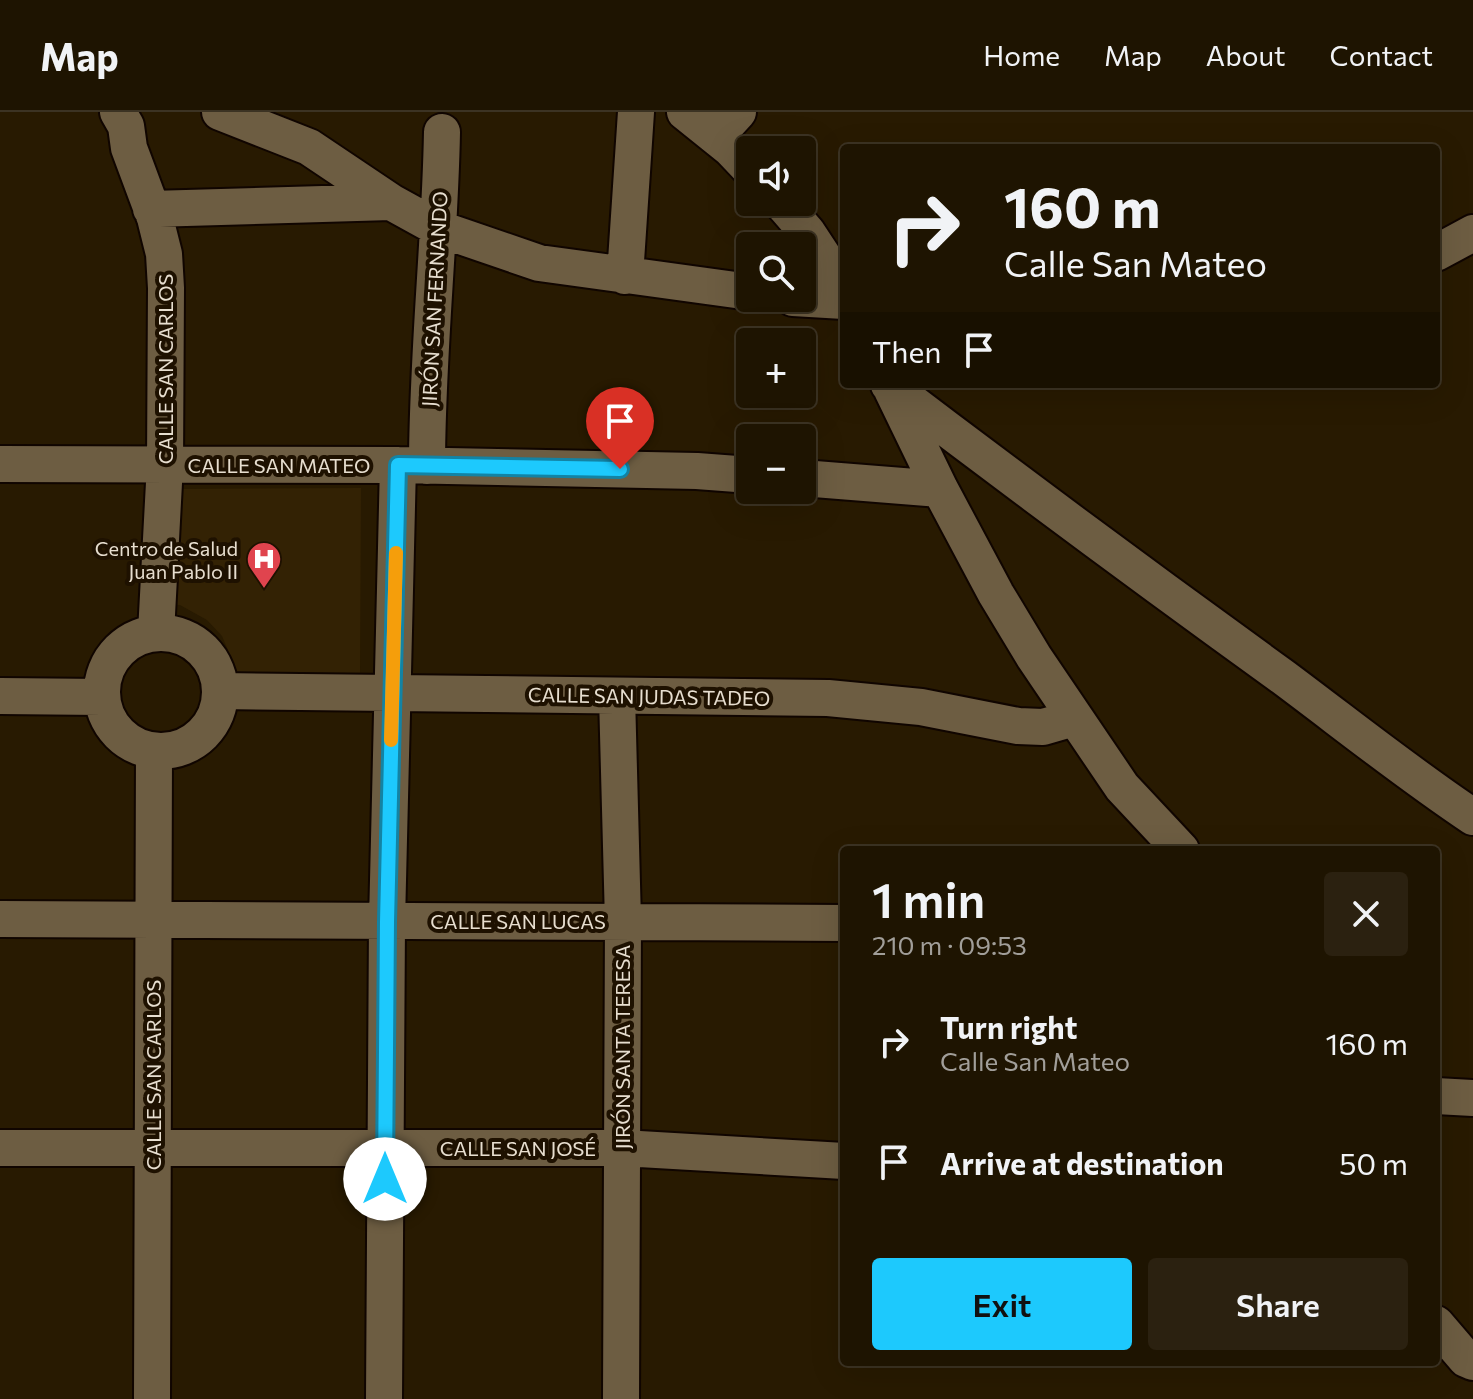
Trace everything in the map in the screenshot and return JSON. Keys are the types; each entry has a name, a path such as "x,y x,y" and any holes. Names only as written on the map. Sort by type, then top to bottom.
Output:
{"street":[{"name":"CALLE SAN CARLOS","path":"118,112 126,126 129,148 164,254 165,464 156,633"},
{"path":"220,112 309,147 391,202 440,229 539,263 736,290"},
{"path":"625,276 636,112"},
{"path":"685,112 727,124"},
{"name":"JIRÓN SAN FERNANDO","path":"384,1399 392,692 412,466 429,346 440,229 442,132"},
{"path":"151,209 391,202"},
{"path":"793,216 840,282"},
{"path":"1440,251 1473,233"},
{"path":"816,299 840,301"},
{"path":"891,388 996,594 1074,718 1122,787 1177,846"},
{"path":"894,388 1426,786 1473,817"},
{"name":"CALLE SAN MATEO","path":"0,464 594,468 736,474"},
{"path":"816,479 940,489"},
{"path":"156,633 180,636 200,648 215,667 220,691 217,711 208,728 193,742 174,750 154,751 135,746 118,734 107,717 102,697 104,675 115,654 133,640 156,633"},
{"name":"CALLE SAN JUDAS TADEO","path":"220,691 828,698 921,707 1018,726 1043,727 1074,718"},
{"path":"0,696 102,697"},
{"name":"JIRÓN SANTA TERESA","path":"617,696 623,921 621,1399"},
{"name":"CALLE SAN CARLOS","path":"152,1399 154,751"},
{"name":"CALLE SAN LUCAS","path":"0,919 840,923"},
{"path":"1440,1096 1473,1098"},
{"name":"CALLE SAN JOSÉ","path":"0,1148 622,1148 840,1161"},
{"path":"1440,1329 1466,1359 1473,1362"}],"shaded area":[{"name":"Centro de Salud Juan Pablo II","path":"361,488 360,677 238,674 222,636 207,620 180,605 167,604 174,489"}],"slow traffic":[{"path":"391,740 396,553"}],"place":[{"name":"Centro de Salud Juan Pablo II","path":"264,590"}],"route":[{"path":"385,1179 387,922 398,465 620,469"}]}
